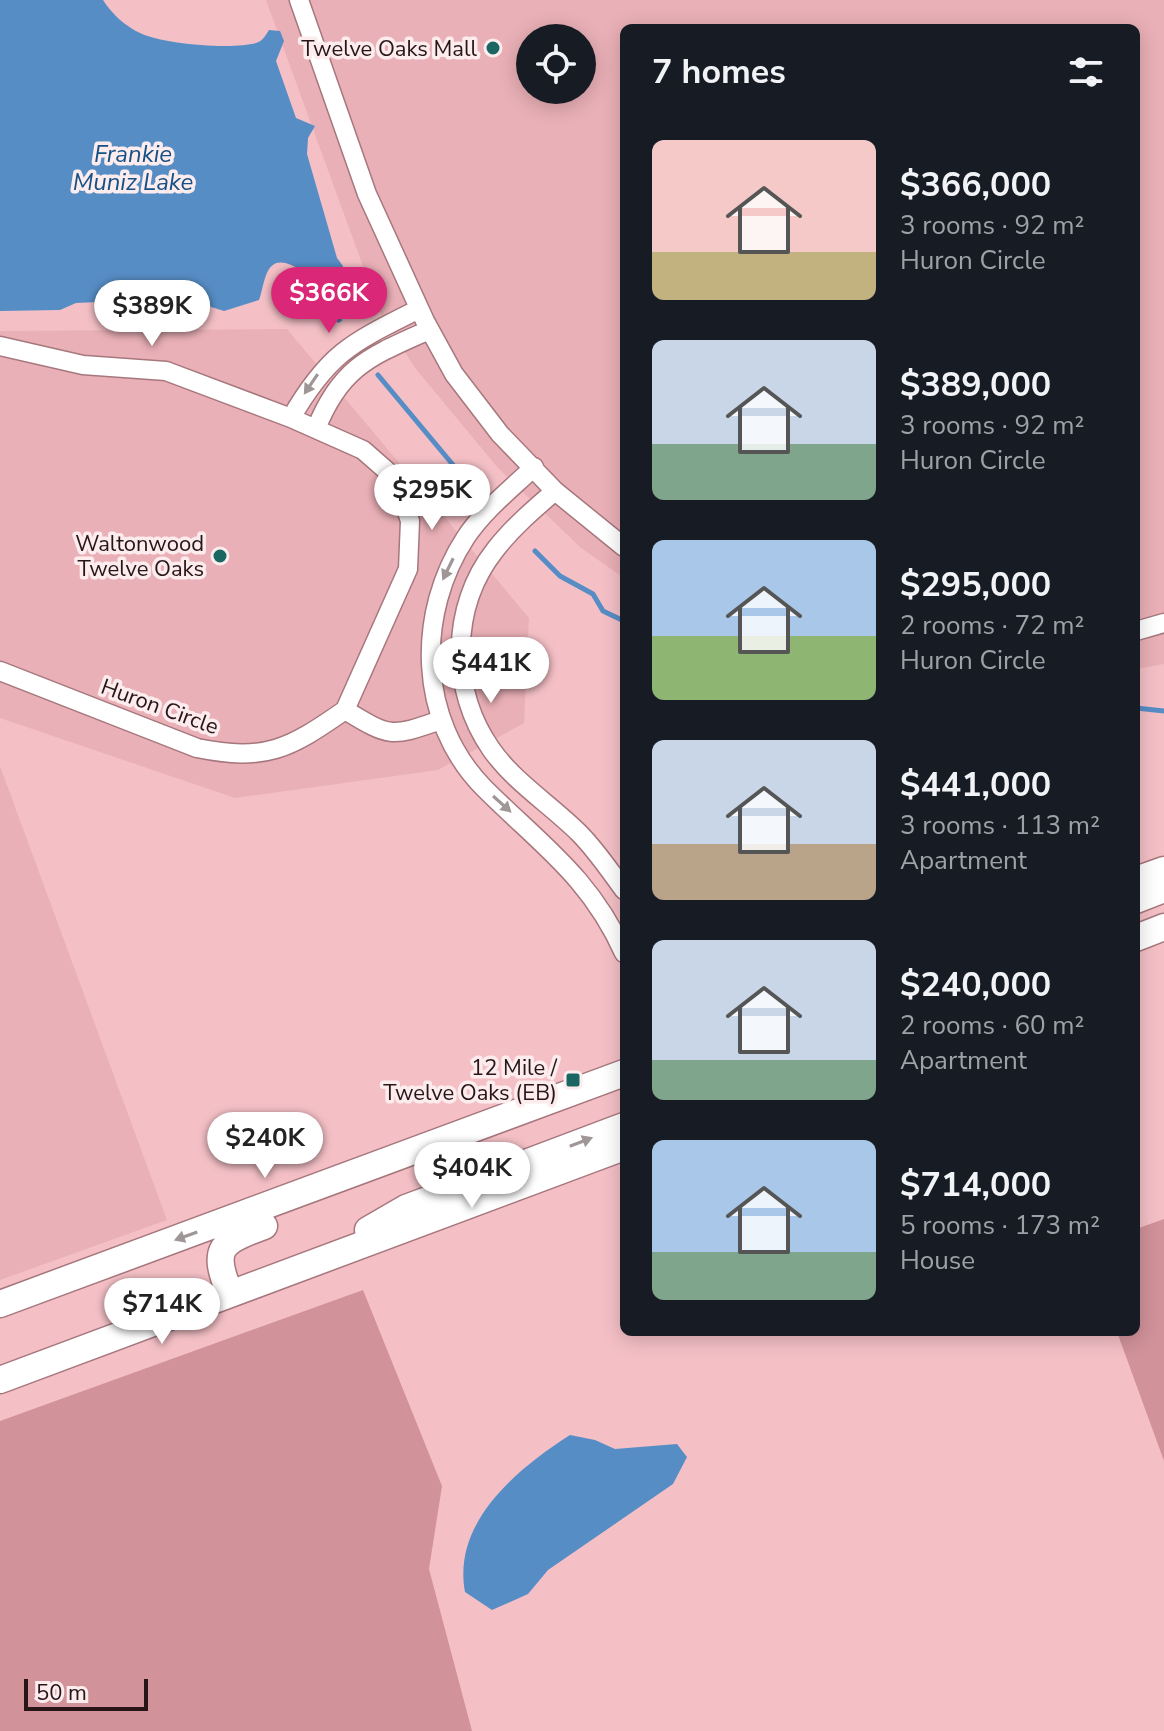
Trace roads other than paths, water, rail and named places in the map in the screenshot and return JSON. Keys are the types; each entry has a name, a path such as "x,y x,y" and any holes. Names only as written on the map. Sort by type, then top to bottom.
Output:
{"main road":[{"path":"1140,879 1164,870"},
{"path":"1140,898 1164,889"},
{"path":"1140,936 1164,927"},
{"path":"1140,954 1164,945"},
{"path":"0,1304 620,1075"},
{"path":"230,1294 218,1260 230,1239 494,1139 548,1102"},
{"path":"306,1266 406,1208 620,1128"},
{"path":"0,1380 620,1148"}],"street":[{"path":"299,0 367,194 429,330 454,374 500,434 555,491 620,544"},
{"path":"291,418 326,364 351,345 419,309"},
{"path":"316,429 334,389 346,376 364,362 429,330"},
{"path":"0,346 83,365 166,371 291,418 363,450 387,471 402,496 410,521 408,569 345,710 384,733 396,734 441,720"},
{"path":"534,467 468,533 444,576 434,608 429,648 435,701 441,720 464,763 483,787 554,852 593,897 620,946"},
{"path":"555,491 496,548 475,583 461,634 463,683 470,708 491,748 581,835 620,885"},
{"path":"1140,630 1164,623"},
{"name":"Huron Circle","path":"0,671 197,748 227,754 268,753 299,742 345,710"}],"water":[{"name":"Frankie Muniz Lake","path":"0,0 103,0 119,19 140,33 197,45 245,45 260,41 269,30 280,31 284,41 276,61 296,118 315,126 308,138 307,154 337,258 343,266 340,274 323,276 339,300 342,321 338,323 335,319 312,280 285,263 273,265 268,272 259,300 224,311 208,306 203,295 169,296 140,304 76,303 60,310 0,311"},
{"path":"570,1435 595,1440 615,1449 677,1444 687,1457 673,1484 548,1570 528,1594 492,1610 465,1592 464,1567 468,1543 493,1500 510,1481"}],"waterway":[{"path":"378,375 479,496"},
{"path":"535,551 560,576 593,594 603,611 620,619"},
{"path":"1140,708 1164,711"}],"place":[{"name":"Twelve Oaks Mall","path":"493,48"},
{"name":"Waltonwood Twelve Oaks","path":"220,556"},
{"name":"12 Mile / Twelve Oaks (EB)","path":"573,1080"}]}
